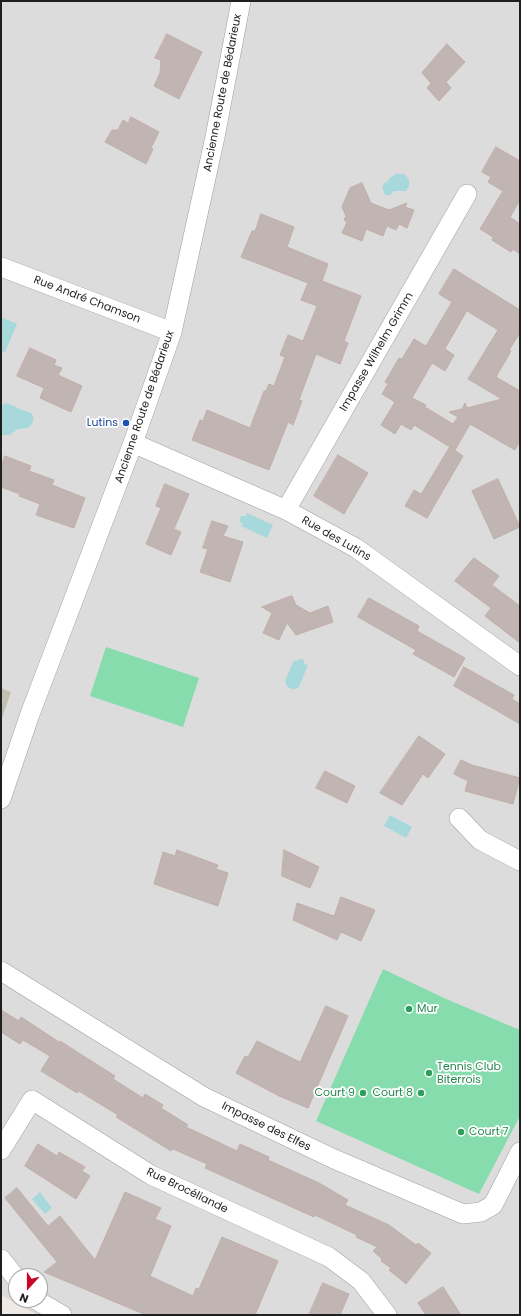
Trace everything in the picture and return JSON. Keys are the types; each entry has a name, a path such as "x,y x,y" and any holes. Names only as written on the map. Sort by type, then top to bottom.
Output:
{"street":[{"name":"Ancienne Route de Bédarieux","path":"1,799 30,714 134,443 172,332 215,137 241,1"},
{"name":"Impasse Wilhelm Grimm","path":"286,510 468,194"},
{"name":"Rue André Chamson","path":"1,267 172,332"},
{"name":"Rue des Lutins","path":"134,443 286,510 356,548 520,666"},
{"path":"459,818 480,840 520,861"},
{"name":"Impasse des Elfes","path":"1,971 204,1097 334,1159 463,1214 481,1212 493,1204 520,1152"},
{"name":"Rue Brocéliande","path":"1,1150 32,1100 151,1175 329,1257 361,1281 387,1315"},
{"path":"1,1259 8,1268"},
{"path":"48,1307 62,1315"}],"shaded area":[{"path":"1,1 520,1 520,1315 37,1315 24,1308 48,1308 48,1268 8,1268 8,1299 1,1295"},
{"path":"1,688 11,692 1,721"}],"green space":[{"path":"106,647 199,678 183,727 90,696"},
{"name":"Tennis Club Biterrois","path":"383,969 446,999 520,1030 520,1116 479,1194 316,1121"}],"water":[{"path":"396,174 404,174 409,179 409,186 406,191 394,191 390,195 385,195 382,187 384,183"},
{"path":"1,317 17,324 5,352 1,351"},
{"path":"7,403 29,412 33,416 34,418 28,428 18,429 9,435 1,435 1,405"},
{"path":"247,513 273,525 267,538 241,526 243,524 240,522 240,517 246,516"},
{"path":"300,659 304,660 304,664 308,665 299,687 292,689 287,686 285,681 294,660 296,661"},
{"path":"390,815 412,827 406,838 384,826"},
{"path":"40,1192 52,1208 45,1214 32,1199"}],"building":[{"path":"167,34 202,52 179,99 154,86 160,73 161,60 155,58"},
{"path":"447,44 465,62 446,82 451,88 439,101 427,88 431,83 422,73"},
{"path":"131,117 159,132 151,148 153,149 146,164 105,142 112,130 118,130 123,120 128,123"},
{"path":"496,147 520,161 520,200 510,217 520,224 520,254 513,249 511,252 492,240 493,237 480,229 503,191 488,182 491,177 482,172"},
{"path":"362,183 371,203 389,210 407,203 405,207 414,210 407,228 399,224 396,230 387,226 383,236 366,229 362,241 342,233 347,222 344,220 346,216 342,207 350,188"},
{"path":"261,214 294,227 287,247 328,264 322,281 361,296 344,341 348,343 340,364 316,354 299,400 302,401 293,425 288,422 269,470 192,440 200,420 203,421 207,410 250,428 264,391 266,391 269,384 274,386 285,357 280,355 288,335 303,341 317,306 301,300 308,283 241,257 252,231 255,231"},
{"path":"454,269 520,310 520,333 509,350 511,351 496,377 520,391 520,441 515,450 470,424 455,450 414,425 411,430 401,424 395,434 381,425 395,402 382,394 388,384 385,382 399,358 402,359 414,339 426,346 452,302 439,294","holes":["467,311 498,330 468,379 502,399 467,408 465,403 462,409 449,412 458,417 453,424 425,407 426,405 412,398 432,363 445,371 454,355 445,349"]},
{"path":"30,348 56,360 54,365 62,368 58,375 82,386 71,412 40,398 44,388 17,376"},
{"path":"450,447 463,456 427,518 405,506 414,490 421,494"},
{"path":"338,455 368,473 344,514 314,496"},
{"path":"5,456 31,466 29,471 54,480 52,485 85,498 74,528 36,515 40,504 1,487 1,468"},
{"path":"498,479 520,527 494,539 472,491"},
{"path":"165,484 189,494 174,529 181,532 171,555 146,544 161,508 156,506"},
{"path":"212,521 228,526 223,536 243,542 230,582 200,572 208,549 203,548"},
{"path":"474,558 499,576 492,585 520,606 520,643 485,616 491,608 455,581"},
{"path":"292,596 296,605 310,613 328,606 333,622 296,635 287,623 279,640 263,633 272,613 262,607"},
{"path":"369,598 419,626 417,631 465,658 454,677 413,654 416,650 358,617"},
{"path":"464,667 514,695 512,699 520,704 520,724 454,686"},
{"path":"419,736 445,754 428,778 423,774 402,805 380,793"},
{"path":"461,760 472,765 520,778 513,804 465,791 468,781 454,774"},
{"path":"325,771 355,786 347,803 316,788"},
{"path":"177,850 218,865 216,869 228,873 218,906 154,884 163,852 175,856"},
{"path":"284,850 319,867 310,888 282,876"},
{"path":"341,897 375,910 361,941 341,932 337,940 293,920 297,903 334,916"},
{"path":"326,1006 348,1016 308,1108 279,1096 236,1073 245,1056 248,1057 257,1041 300,1062"},
{"path":"1,1010 19,1021 21,1017 59,1042 60,1041 115,1076 113,1079 143,1098 145,1094 163,1105 161,1108 188,1125 186,1127 237,1151 240,1144 269,1157 268,1160 319,1183 348,1200 345,1205 389,1225 416,1245 418,1243 431,1253 406,1284 389,1270 391,1268 381,1261 382,1259 373,1251 377,1247 356,1237 357,1235 315,1215 314,1217 205,1168 207,1164 173,1149 171,1151 116,1117 118,1115 79,1091 77,1093 41,1071 50,1056 23,1040 20,1044 1,1032"},
{"path":"38,1144 57,1156 59,1152 85,1167 82,1171 90,1176 76,1199 25,1166"},
{"path":"17,1188 48,1226 60,1216 95,1260 125,1192 161,1208 155,1219 171,1226 150,1276 193,1296 196,1288 199,1289 222,1237 278,1261 255,1315 146,1315 48,1274 48,1269 57,1262 5,1198"},
{"path":"323,1283 349,1294 340,1315 309,1315"},
{"path":"443,1287 461,1315 426,1315 418,1303"}],"place":[{"name":"Lutins","path":"126,423"},
{"name":"Mur","path":"409,1009"},
{"name":"Tennis Club Biterrois","path":"429,1073"},
{"name":"Court 9","path":"363,1093"},
{"name":"Court 8","path":"421,1093"},
{"name":"Court 7","path":"461,1132"}]}
